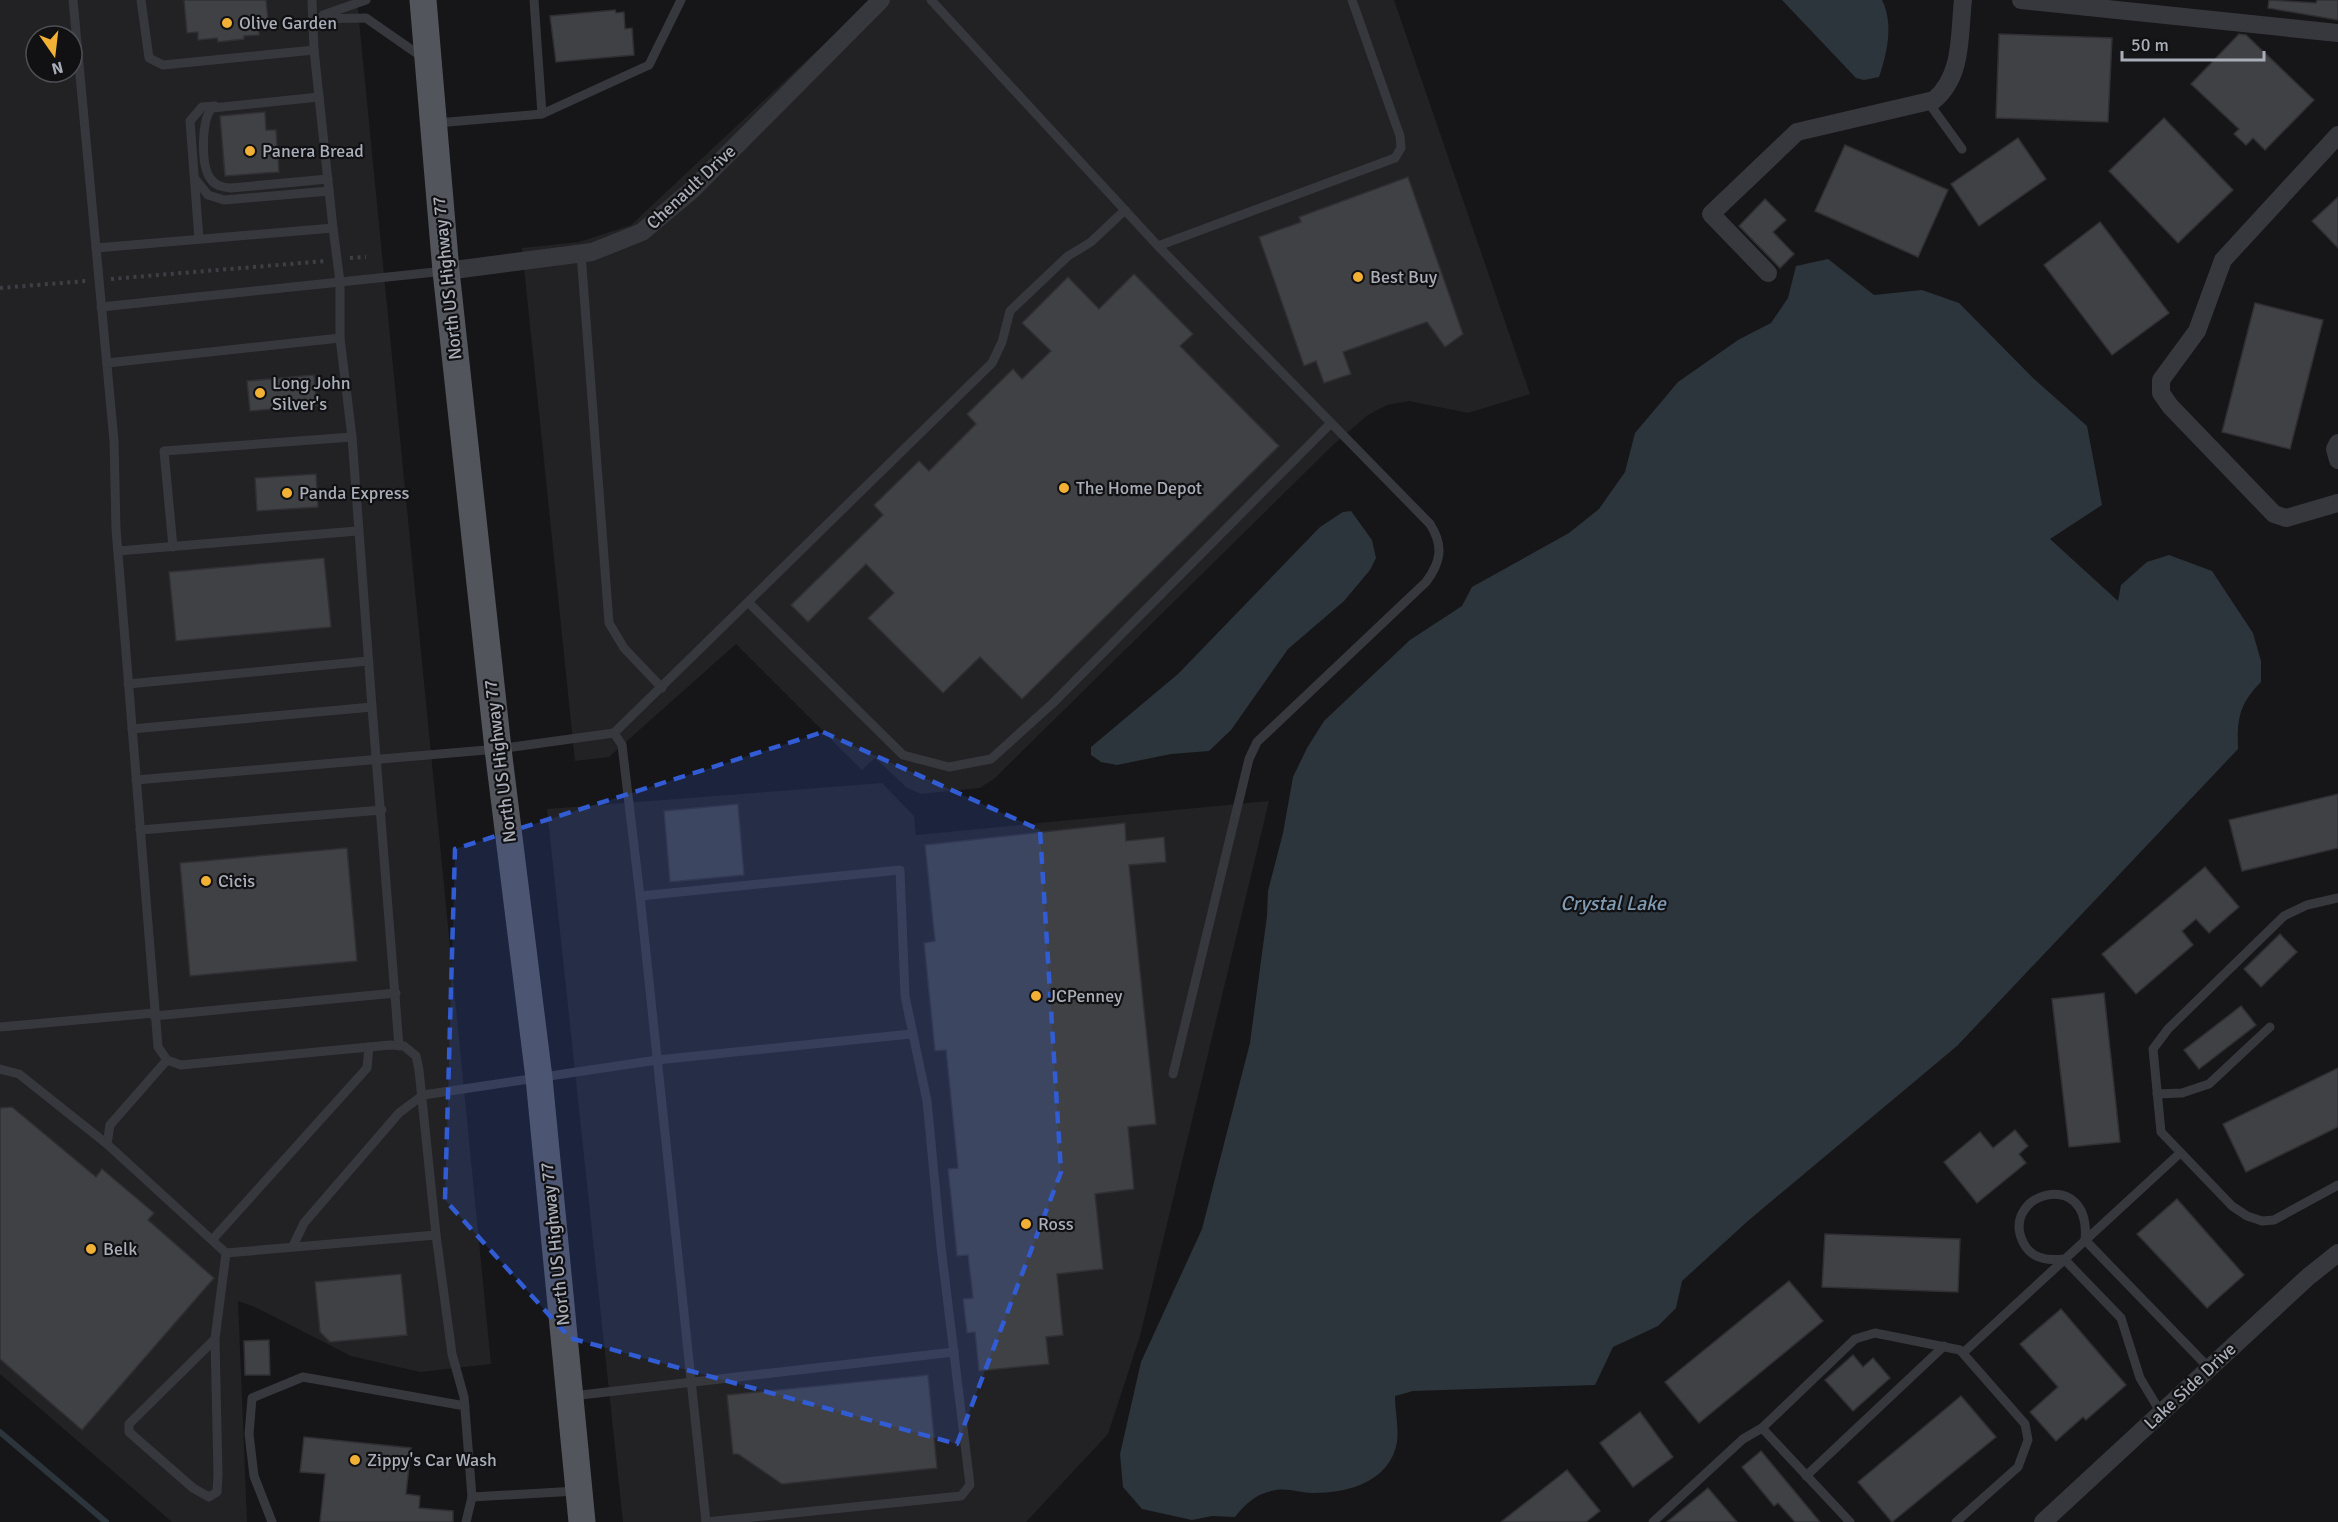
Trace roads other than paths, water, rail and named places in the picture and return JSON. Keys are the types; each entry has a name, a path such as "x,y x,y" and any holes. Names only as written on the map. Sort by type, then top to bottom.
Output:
{"main road":[{"name":"North US Highway 77","path":"423,0 446,271 498,749 539,1078 582,1522"}],"street":[{"name":"Chenault Drive","path":"446,271 581,254 642,232 693,189 881,0"},
{"path":"1768,273 1711,214 1797,132 1928,102 1947,89 1955,74 1963,0"},
{"path":"2021,0 2338,33"},
{"path":"2338,135 2223,260 2197,331 2161,380 2161,393 2170,406 2274,514 2286,518 2338,504"},
{"path":"2338,443 2336,449 2338,460"},
{"name":"Lake Side Drive","path":"2043,1522 2307,1277 2338,1252"}],"lane":[{"path":"73,0 114,441 118,551 158,1047 167,1060 181,1065 369,1047 399,1046 416,1056 423,1095 436,1235 452,1354 465,1406 472,1497 466,1522"},
{"path":"141,0 149,58 163,65 314,50"},
{"path":"312,0 314,50 340,282 340,338 352,437 357,531 378,760 399,1046"},
{"path":"314,19 366,0"},
{"path":"534,0 542,114"},
{"path":"432,124 542,114 649,64 681,0"},
{"path":"932,0 1158,246 1430,524 1437,536 1440,553 1435,570 1426,582 1257,742 1249,759 1173,1074"},
{"path":"1158,246 1395,159 1401,148 1400,136 1352,0"},
{"path":"314,19 366,18 428,61"},
{"path":"200,239 190,121 202,107 319,98"},
{"path":"1928,102 1962,149"},
{"path":"217,106 207,113 203,125 208,174 218,185 231,188 328,179"},
{"path":"194,175 201,189 216,199 224,200 329,191"},
{"path":"136,780 498,749 614,733 992,363 1002,342 1010,311 1068,256 1091,242 1125,210"},
{"path":"96,248 333,228"},
{"path":"581,254 609,623 624,648 662,688"},
{"path":"101,307 446,271"},
{"path":"106,363 340,338"},
{"path":"749,603 903,755 949,767 991,759 1053,703 1332,423"},
{"path":"173,547 164,451 352,437"},
{"path":"118,551 357,531"},
{"path":"128,684 368,661"},
{"path":"132,729 372,708"},
{"path":"614,733 622,745 640,896 706,1522 961,1496 970,1485 927,1101 911,1034 904,979 900,870 640,896"},
{"path":"140,830 382,810"},
{"path":"2338,898 2307,905 2284,916 2168,1029 2153,1048 2161,1132 2179,1154 2232,1206 2247,1216 2262,1221 2274,1220 2338,1185"},
{"path":"0,1027 396,993"},
{"path":"2157,1094 2182,1093 2210,1084 2270,1027"},
{"path":"293,1246 304,1223 399,1113 423,1095 657,1060 911,1034"},
{"path":"212,1240 367,1068 369,1047"},
{"path":"106,1144 110,1125 167,1060"},
{"path":"0,1069 19,1074 106,1144 226,1253 436,1235"},
{"path":"1963,1353 2179,1154"},
{"path":"2161,1413 2140,1378 2121,1318 2064,1259 2042,1259 2025,1247 2019,1226 2028,1205 2048,1194 2059,1194 2070,1198 2079,1206 2085,1216 2085,1240 2209,1368"},
{"path":"215,1340 129,1424 129,1432 193,1488 209,1497 217,1492 215,1340 226,1253"},
{"path":"1653,1522 1743,1439 1762,1428 1855,1339 1875,1333 1944,1346 1963,1353 2025,1424 2028,1440 2018,1467 1956,1522"},
{"path":"1806,1476 1944,1346"},
{"path":"570,1396 954,1352"},
{"path":"272,1522 254,1476 249,1434 252,1398 303,1377 465,1406"},
{"path":"1762,1428 1850,1522"},
{"path":"472,1497 579,1491"}],"water":[{"path":"1782,0 1882,0 1888,19 1888,38 1879,77 1864,80 1856,78"},
{"name":"Crystal Lake","path":"1828,259 1874,295 1922,290 1959,303 2033,378 2087,426 2102,505 2050,539 2118,601 2121,585 2147,562 2169,555 2212,571 2253,633 2261,661 2261,682 2248,698 2239,720 2238,749 1957,1046 1749,1220 1682,1281 1676,1308 1658,1326 1613,1347 1595,1385 1413,1391 1395,1396 1397,1442 1393,1456 1377,1476 1366,1482 1340,1491 1308,1493 1285,1490 1269,1491 1252,1499 1235,1517 1212,1516 1192,1520 1142,1509 1123,1487 1120,1454 1141,1362 1202,1229 1250,1043 1267,916 1268,891 1283,833 1293,777 1307,748 1324,721 1410,640 1462,606 1472,587 1569,533 1599,509 1625,472 1635,433 1678,382 1738,340 1771,323 1788,298 1796,266"},
{"path":"1351,511 1372,540 1376,558 1370,570 1344,601 1288,649 1231,730 1209,751 1171,754 1117,765 1101,762 1091,755 1091,747 1178,674 1320,527 1343,512"}],"waterway":[{"path":"0,1432 106,1522"}],"place":[{"name":"Olive Garden","path":"227,23"},
{"name":"Panera Bread","path":"250,151"},
{"name":"Best Buy","path":"1358,277"},
{"name":"Long John Silver's","path":"260,393"},
{"name":"The Home Depot","path":"1064,488"},
{"name":"Panda Express","path":"287,493"},
{"name":"Cicis","path":"206,881"},
{"name":"JCPenney","path":"1036,996"},
{"name":"Ross","path":"1026,1224"},
{"name":"Belk","path":"91,1249"},
{"name":"Zippy's Car Wash","path":"355,1460"}]}
